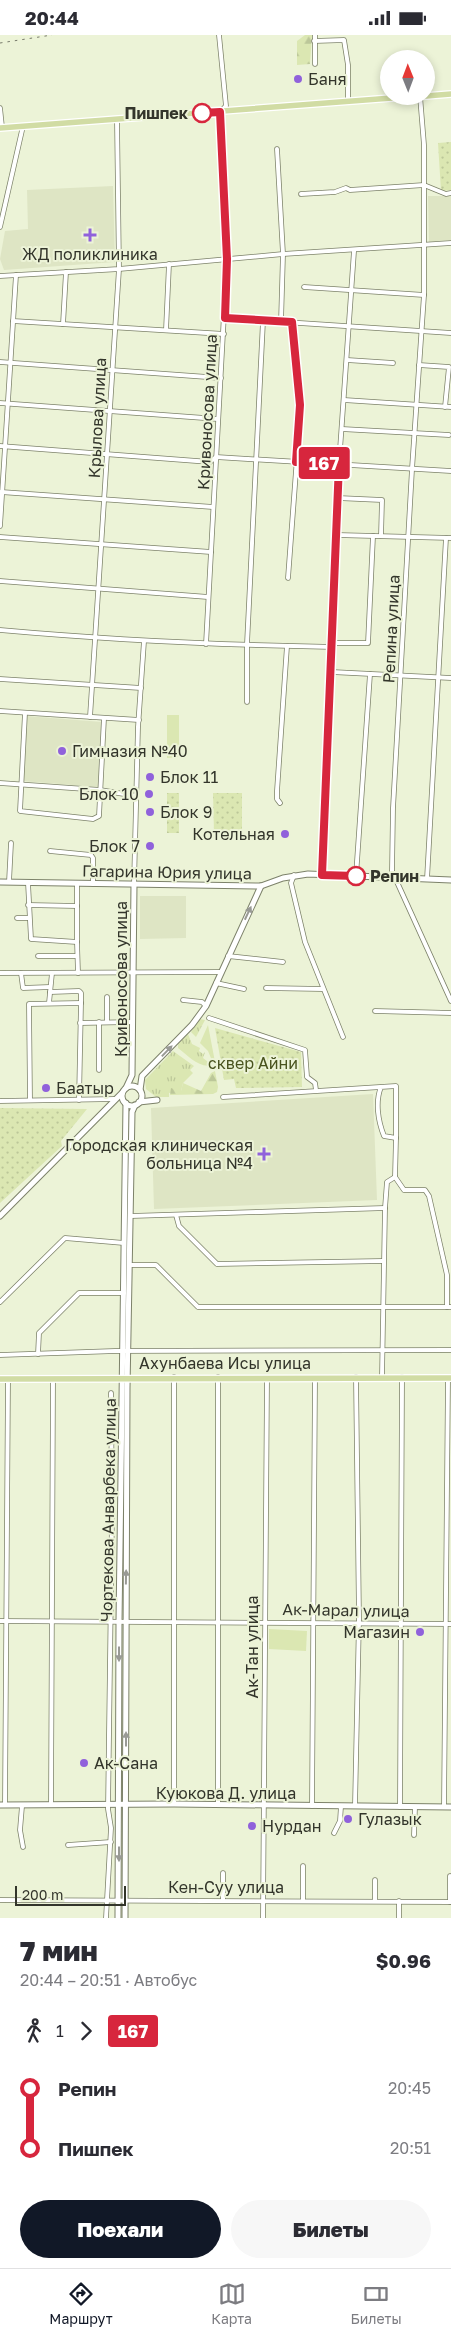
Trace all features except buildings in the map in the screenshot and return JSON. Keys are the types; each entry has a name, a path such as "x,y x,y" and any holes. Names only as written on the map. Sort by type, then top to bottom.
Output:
{"main road":[{"path":"435,95 451,93"},
{"path":"1,127 380,99"},
{"name":"Гагарина Юрия улица","path":"0,882 261,887 294,875 451,880"},
{"name":"Кривоносова улица","path":"126,1087 132,1075 134,884"},
{"path":"132,1075 136,1079 142,1077 192,1025 206,1006 261,887"},
{"path":"137,1103 142,1077"},
{"path":"0,1216 109,1109 126,1087 134,1086 157,1100 126,1103 109,1109"},
{"path":"122,1093 126,1103"},
{"name":"Чортекова Анварбека улица","path":"125,1918 126,1352 124,1243 126,1103"},
{"name":"Чортекова Анварбека улица","path":"126,1352 130,1265 132,1112 137,1103"},
{"name":"Ахунбаева Исы улица","path":"0,1379 174,1377 450,1378"},
{"name":"Чортекова Анварбека улица","path":"118,1918 120,1805 119,1621 126,1378"},
{"name":"Куюкова Д. улица","path":"3,1805 174,1804 451,1807"}],"street":[{"name":"Кривоносова улица","path":"206,644 227,259 220,112 226,106 219,35"},
{"path":"315,35 315,64"},
{"path":"314,41 344,40 348,65 348,102"},
{"name":"Репина улица","path":"420,105 424,185 424,295 414,433 392,871 451,1001"},
{"path":"0,108 1,127"},
{"name":"Крылова улица","path":"90,717 119,269 117,120"},
{"path":"0,227 23,126"},
{"path":"278,149 283,254 281,322"},
{"path":"301,194 335,191 346,188 350,190 424,185 446,194 451,193"},
{"path":"0,275 119,269 283,254 354,251 451,243"},
{"path":"322,875 332,671 339,464 354,251"},
{"path":"166,330 169,264"},
{"path":"63,324 66,272"},
{"path":"0,526 2,447 8,403 16,275"},
{"path":"304,287 424,295"},
{"path":"225,318 451,333"},
{"path":"13,321 224,333"},
{"path":"247,702 247,644 263,321"},
{"path":"288,578 300,405 292,322"},
{"path":"347,360 393,363"},
{"path":"0,362 221,378"},
{"path":"420,365 449,367 445,407"},
{"path":"344,400 451,407"},
{"path":"0,403 218,419"},
{"path":"342,429 449,435"},
{"path":"2,447 210,462 216,457 451,471"},
{"path":"1,492 214,507"},
{"path":"338,498 382,500 382,536"},
{"path":"337,535 449,538 427,879"},
{"path":"0,630 206,644 287,646 368,643 373,536"},
{"path":"0,537 211,552"},
{"path":"0,581 208,597"},
{"name":"Кривоносова улица","path":"134,884 140,688 144,641"},
{"path":"280,803 277,799 277,791 287,646"},
{"path":"332,671 451,678"},
{"path":"356,876 370,674"},
{"path":"0,679 140,688"},
{"path":"0,711 139,720"},
{"path":"25,713 19,809 22,813 93,819 99,816 104,718"},
{"path":"0,783 100,790 136,796"},
{"path":"10,883 11,843"},
{"path":"50,851 91,855 93,858 93,884"},
{"path":"294,875 291,883 305,942 343,1037"},
{"path":"28,883 30,937 33,940 77,941"},
{"path":"76,883 78,973"},
{"path":"28,905 77,906"},
{"path":"17,918 29,918"},
{"path":"38,956 78,956"},
{"path":"228,956 283,962"},
{"path":"0,973 221,972"},
{"path":"21,973 23,988 79,991 81,993 79,1100"},
{"path":"49,1003 52,973"},
{"path":"216,983 244,989"},
{"path":"445,988 451,985"},
{"path":"266,988 323,989"},
{"path":"107,997 107,1022"},
{"path":"183,1000 202,1002 206,1006"},
{"path":"30,1100 29,1004 81,1003"},
{"path":"375,1011 451,1013"},
{"path":"209,1018 305,1050 307,1077 315,1083 316,1091"},
{"path":"99,1070 100,1022"},
{"path":"80,1023 133,1022"},
{"path":"130,1265 156,1265 198,1307 449,1307 447,1275 429,1196 425,1190 404,1190 396,1177 396,1086 223,1097"},
{"path":"381,1087 378,1093 379,1123 384,1136 396,1138"},
{"path":"0,1101 117,1099"},
{"path":"382,1377 382,1261 386,1182 396,1177"},
{"path":"131,1216 385,1208"},
{"path":"176,1215 180,1226 217,1264 382,1261"},
{"path":"0,1302 65,1238 124,1243"},
{"path":"38,1354 39,1333 79,1293 124,1293"},
{"path":"0,1355 126,1352 451,1350"},
{"path":"174,1377 174,1804"},
{"path":"218,1377 218,1805"},
{"name":"Ак-Тан улица","path":"263,1918 267,1377"},
{"path":"312,1806 315,1623 315,1377"},
{"path":"355,1806 358,1619 356,1377"},
{"path":"400,1807 402,1377"},
{"path":"444,1807 449,1624 450,1378"},
{"path":"3,1805 8,1621 8,1379"},
{"path":"51,1805 53,1379"},
{"path":"106,1918 110,1842 108,1805 111,1393"},
{"name":"Ак-Марал улица","path":"0,1621 265,1621 357,1625 449,1624"},
{"path":"22,1805 20,1830 23,1847"},
{"path":"334,1833 340,1821 341,1806"},
{"path":"414,1835 415,1807"},
{"path":"68,1845 110,1842"},
{"path":"303,1866 303,1901"},
{"path":"223,1873 223,1900"},
{"path":"450,1876 450,1902"},
{"path":"375,1880 375,1901"},
{"name":"Кен-Суу улица","path":"0,1900 125,1899 450,1902"},
{"path":"399,1901 399,1918"}],"shaded area":[{"path":"113,186 115,262 4,270 0,259 5,231 28,229 27,190"},
{"path":"428,196 451,196 451,240 429,242"},
{"name":"Гимназия №40","path":"26,716 102,722 98,787 22,781"},
{"path":"140,896 186,896 186,938 140,939"},
{"name":"Городская клиническая больница №4","path":"373,1094 377,1200 154,1209 151,1108"}],"green space":[{"path":"305,35 312,35 310,64 297,65 297,41"},
{"path":"451,142 451,190 441,191 438,143"},
{"path":"167,715 179,715 179,757 167,758"},
{"path":"167,793 179,793 179,833 167,833"},
{"path":"213,793 242,793 242,832 214,832"},
{"path":"200,1019 205,1020 196,1037 191,1032"},
{"path":"208,1025 215,1062 213,1063 208,1051 200,1043"},
{"name":"сквер Айни","path":"215,1028 301,1052 302,1087 236,1088 234,1079 224,1080"},
{"path":"188,1034 192,1044 200,1048 199,1051 203,1054 205,1052 203,1058 212,1065 207,1066 198,1063 178,1048 178,1044"},
{"path":"173,1051 194,1066 190,1070 193,1073 183,1083 181,1091 169,1093 169,1097 156,1097 146,1089 145,1080"},
{"path":"215,1071 217,1092 213,1094 170,1095 171,1088 181,1091 183,1083 201,1091 211,1073"},
{"path":"0,1108 87,1109 61,1141 62,1146 0,1203"},
{"path":"269,1629 307,1631 306,1651 269,1649"}],"railway":[{"path":"0,43 52,35"}],"bus line":[{"name":"167","path":"202,113 220,112 227,259 225,318 292,322 300,388 296,462 339,464 333,647 322,875 356,876"}],"place":[{"name":"Баня","path":"298,79"},
{"name":"Пишпек","path":"202,113"},
{"name":"ЖД поликлиника","path":"90,235"},
{"name":"Гимназия №40","path":"62,751"},
{"name":"Блок 11","path":"150,777"},
{"name":"Блок 10","path":"149,794"},
{"name":"Блок 9","path":"150,812"},
{"name":"Котельная","path":"285,834"},
{"name":"Блок 7","path":"150,846"},
{"name":"Репин","path":"356,876"},
{"name":"Баатыр","path":"46,1088"},
{"name":"Городская клиническая больница №4","path":"264,1154"},
{"name":"Магазин","path":"420,1632"},
{"name":"Ак-Сана","path":"84,1763"},
{"name":"Гулазык","path":"348,1819"},
{"name":"Нурдан","path":"252,1826"}]}
